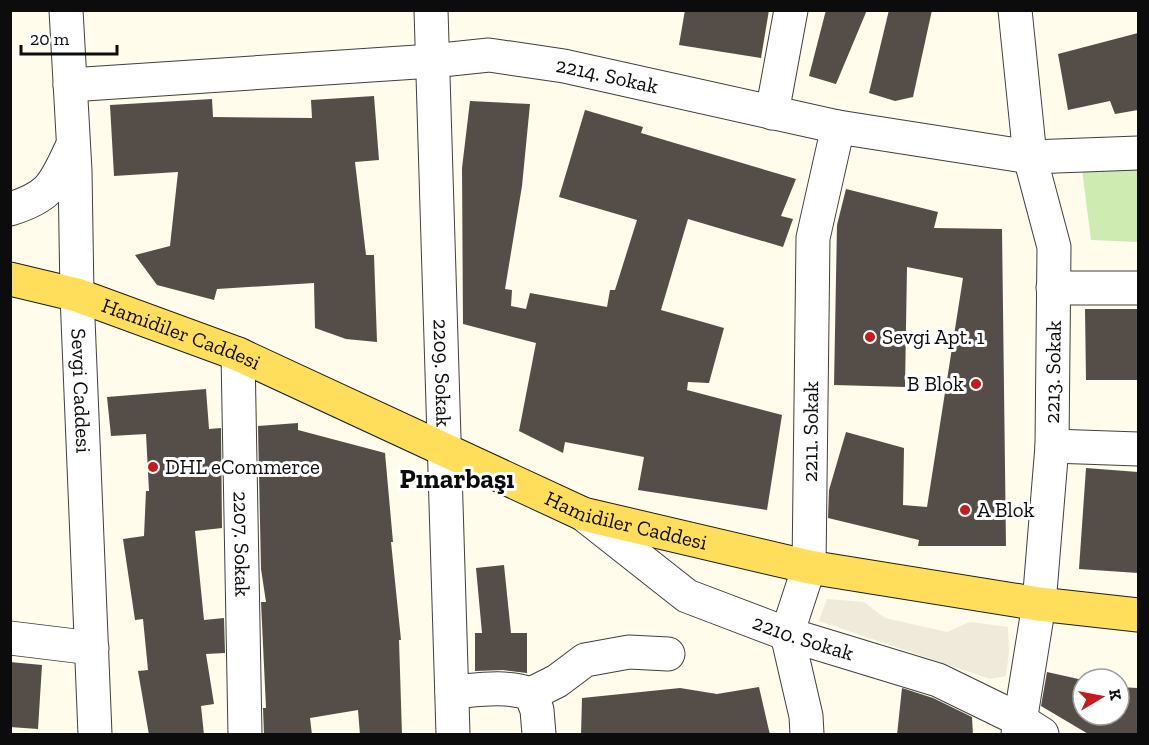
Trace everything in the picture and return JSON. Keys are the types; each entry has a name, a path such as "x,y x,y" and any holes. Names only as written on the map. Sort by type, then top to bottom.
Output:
{"main road":[{"name":"Hamidiler Caddesi","path":"10,279 77,295 238,354 583,514 809,567 1039,604 1138,615"}],"street":[{"name":"Sevgi Caddesi","path":"66,10 95,735"},
{"name":"2209. Sokak","path":"431,10 453,735"},
{"path":"772,113 791,10"},
{"name":"2213. Sokak","path":"1015,10 1030,158 1054,247 1052,446 1027,730"},
{"name":"2214. Sokak","path":"70,85 432,62 489,55 553,64 838,127 1030,158 1138,153"},
{"name":"2211. Sokak","path":"787,634 809,567 813,238 838,127"},
{"path":"10,209 30,203 51,189 72,145"},
{"path":"1053,288 1138,288"},
{"name":"2207. Sokak","path":"238,354 244,735"},
{"path":"1052,446 1138,449"},
{"name":"2210. Sokak","path":"583,514 687,596 787,634 938,680 1027,730"},
{"path":"787,634 806,716 807,735"},
{"path":"10,638 92,648"},
{"path":"452,692 495,688 531,694 557,681 585,660 629,652 668,654"},
{"path":"531,694 537,711 539,735"}],"green space":[{"path":"1138,164 1138,242 1091,240 1082,169"}],"shaded area":[{"path":"827,599 864,602 885,618 947,632 970,622 1008,627 1009,652 1006,676 990,679 819,621"}],"building":[{"path":"685,10 769,10 761,58 679,45"},
{"path":"826,10 867,10 836,84 809,76"},
{"path":"889,10 932,10 913,97 895,101 869,93"},
{"path":"1138,33 1138,110 1115,114 1110,101 1068,110 1058,54"},
{"path":"374,96 379,160 355,162 366,255 374,255 377,342 346,339 315,328 314,283 217,289 214,300 157,285 135,255 170,246 178,172 114,176 110,105 212,99 213,117 312,118 311,100"},
{"path":"470,101 530,104 522,186 505,289 512,290 511,306 526,309 530,293 607,307 610,290 615,290 637,220 559,197 585,110 643,127 641,133 796,179 781,216 793,219 783,247 688,219 661,310 724,328 709,383 688,382 687,390 782,415 767,510 638,490 644,457 565,442 563,453 519,431 536,343 463,324 462,168"},
{"path":"846,189 938,212 934,228 1002,229 1006,546 918,546 919,540 828,518 829,490 846,432 904,448 903,505 927,507 963,278 907,267 905,387 834,385 837,225"},
{"path":"1085,309 1138,309 1138,380 1086,380"},
{"path":"206,389 209,429 221,428 222,528 195,531 204,620 224,618 225,653 206,654 214,704 201,706 204,735 149,735 138,671 148,670 143,619 135,620 123,539 144,536 146,491 149,491 146,434 111,436 107,397"},
{"path":"298,423 298,430 385,453 401,640 399,640 402,735 360,735 358,710 310,718 312,735 264,735 263,708 266,708 261,602 266,602 261,569 258,426"},
{"path":"1086,468 1138,472 1138,573 1079,569"},
{"path":"504,565 511,633 527,633 527,673 503,670 475,671 475,633 482,633 476,568"},
{"path":"10,662 42,665 38,729 10,727"},
{"path":"1047,672 1071,677 1071,724 1041,706"},
{"path":"759,687 770,735 581,735 582,698 680,688 717,694"},
{"path":"902,688 933,698 972,717 973,735 897,735"},
{"path":"1131,688 1138,688 1138,735 1090,735 1076,727 1131,727"}],"place":[{"name":"Sevgi Apt. 1","path":"870,337"},
{"name":"B Blok","path":"976,384"},
{"name":"DHL eCommerce","path":"153,467"},
{"name":"A Blok","path":"965,510"}],"district":[{"name":"Pınarbaşı","path":"457,479"}]}
